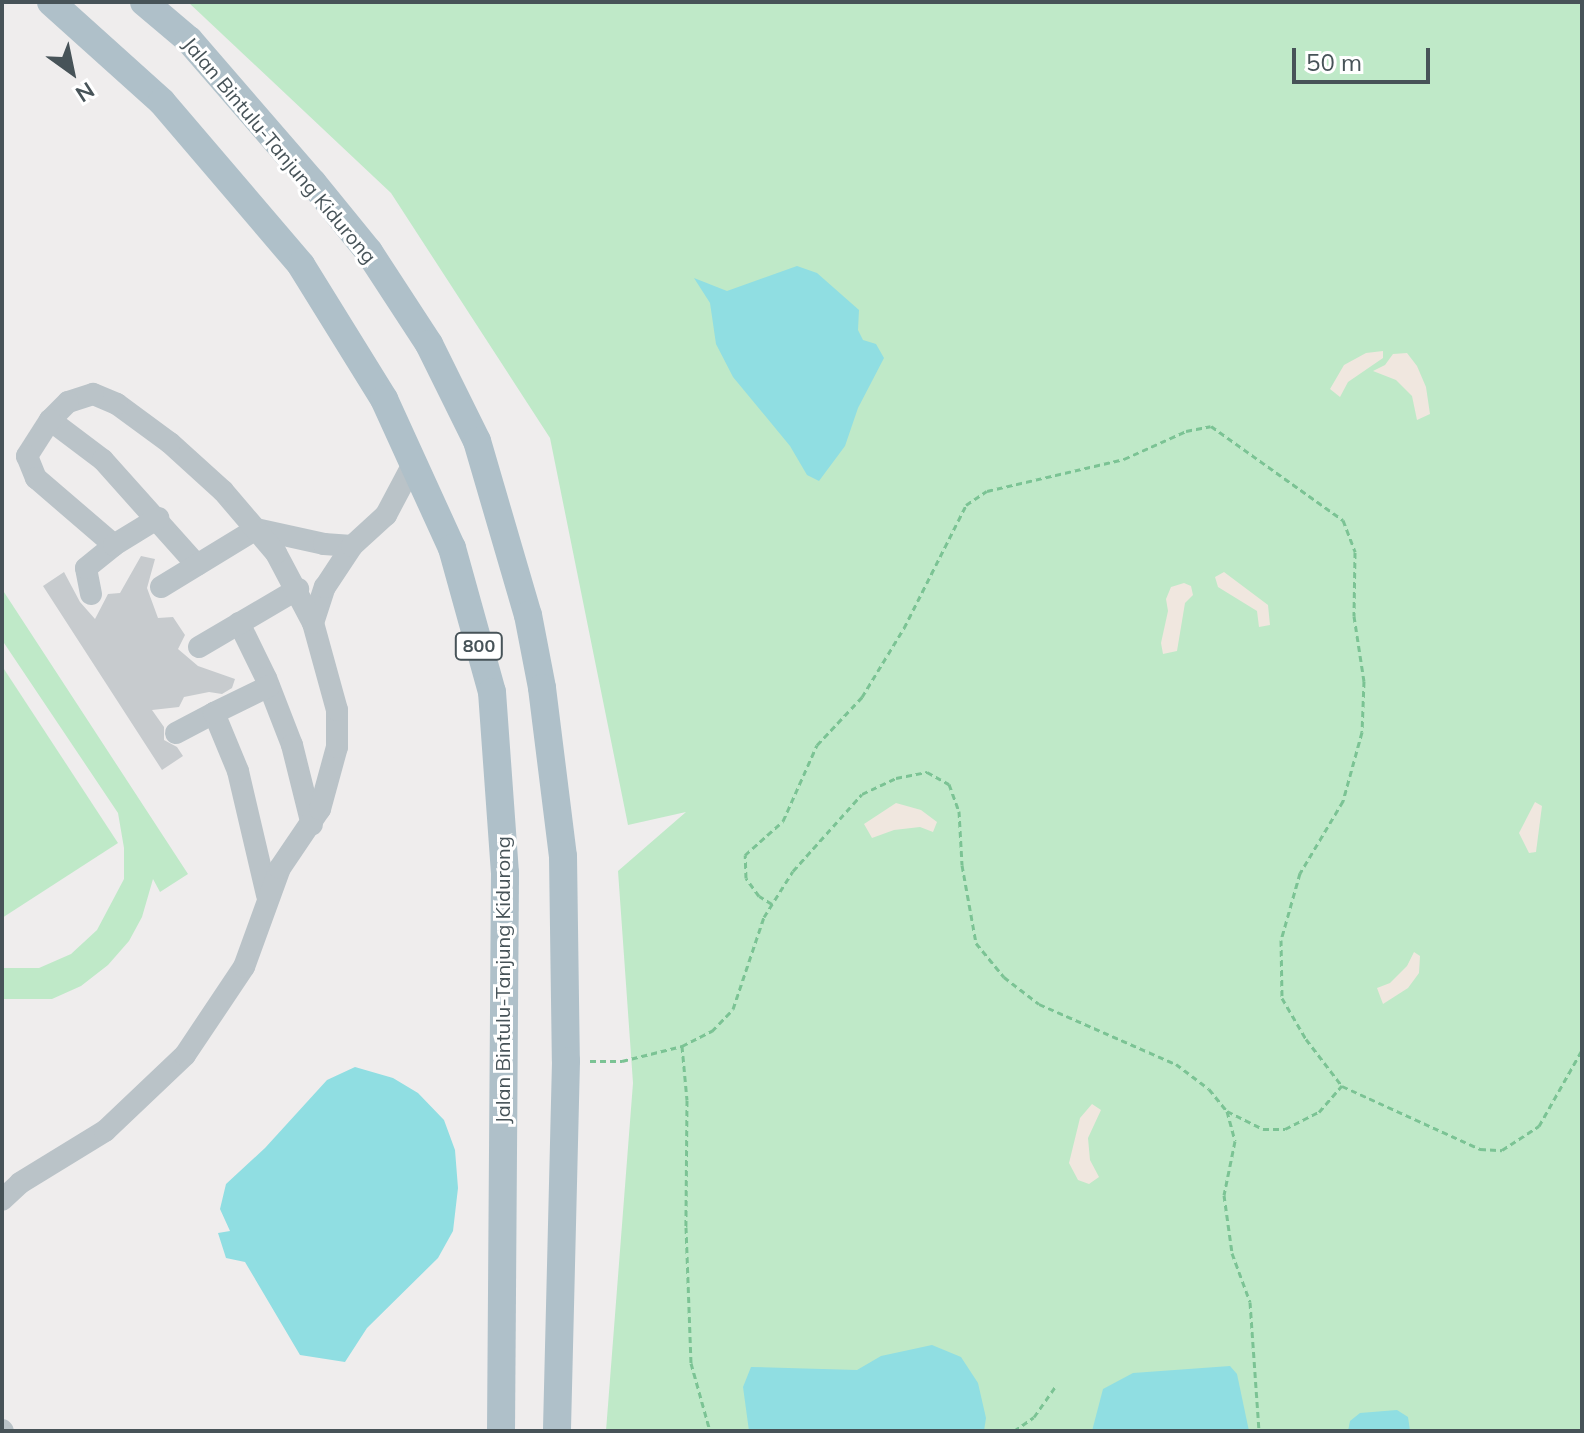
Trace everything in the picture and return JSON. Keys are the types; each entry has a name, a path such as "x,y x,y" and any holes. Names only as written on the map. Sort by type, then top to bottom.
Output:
{"main road":[{"name":"Jalan Bintulu-Tanjung Kidurong","path":"51,2 162,102 301,265 384,399 452,548 492,692 505,873 501,1431"},
{"name":"Jalan Bintulu-Tanjung Kidurong","path":"144,2 189,40 369,252 429,344 477,441 528,615 542,688 563,856 566,1061 557,1431"}],"street":[{"path":"2,1200 20,1183 105,1131 185,1055 244,967 267,895 280,868 312,825 337,747 337,710 313,623 298,589 256,529 223,491 170,443 117,404 93,394 68,402 50,420 27,456 36,478 114,545"},
{"path":"50,420 103,460 197,565"},
{"path":"313,623 325,587 352,546 386,515 413,464"},
{"path":"91,594 86,568 114,545 158,518"},
{"path":"161,587 256,529 324,544 352,546"},
{"path":"199,647 298,589"},
{"path":"239,623 269,686 292,745 312,825"},
{"path":"176,733 269,686"},
{"path":"214,713 238,771 267,895"}],"path":[{"path":"772,904 759,896 746,878 745,855 783,821 817,745 862,697 904,628 966,505 987,491 1124,459 1186,431 1211,426 1343,520 1355,552 1354,616 1364,681 1362,732 1343,801 1300,873 1281,940 1282,998 1306,1039 1342,1086 1444,1136 1480,1149 1502,1150 1539,1126 1582,1050"},
{"path":"566,1061 622,1061 682,1046 712,1031 733,1009 764,917 793,871 862,794 896,778 927,772 949,784 959,811 962,865 976,943 1004,977 1039,1004 1176,1064 1209,1089 1227,1111 1263,1129 1285,1129 1319,1112 1342,1086"},
{"path":"682,1046 687,1100 686,1227 691,1363 710,1431"},
{"path":"1227,1111 1235,1141 1224,1195 1232,1253 1250,1302 1259,1431"},
{"path":"1014,1431 1034,1417 1056,1385"}],"green space":[{"path":"188,2 1582,2 1582,1431 606,1431 633,1083 618,871 686,812 628,825 550,438 391,193"},
{"path":"2,589 188,874 160,892 153,879 142,917 129,941 108,965 81,986 52,999 2,999 2,968 39,968 71,954 97,930 124,879 124,848 118,813 2,640"},
{"path":"2,666 118,843 2,918"}],"sand":[{"path":"1383,351 1383,358 1348,382 1340,397 1330,389 1344,365 1366,353"},
{"path":"1407,353 1426,387 1430,414 1417,420 1412,396 1396,380 1373,371 1385,365 1393,354"},
{"path":"1224,572 1268,605 1270,625 1259,627 1257,611 1218,587 1215,577"},
{"path":"1184,583 1191,586 1193,595 1185,603 1177,651 1163,654 1161,643 1168,611 1166,599 1171,587"},
{"path":"1535,802 1542,806 1536,852 1529,853 1519,833"},
{"path":"896,803 921,810 937,822 933,832 920,827 894,830 872,838 864,824"},
{"path":"1414,952 1420,956 1419,973 1408,988 1383,1004 1377,988 1390,983 1407,966"},
{"path":"1092,1104 1101,1110 1088,1138 1090,1160 1099,1177 1089,1184 1078,1180 1069,1163 1080,1118"}],"water":[{"path":"797,266 817,273 859,310 858,330 863,340 876,344 884,358 858,408 845,446 819,481 807,475 790,446 733,377 716,344 710,303 694,278 727,291"},
{"path":"355,1067 393,1078 418,1093 444,1120 455,1150 458,1188 453,1231 438,1258 367,1328 345,1362 300,1355 245,1262 226,1258 218,1233 230,1231 220,1209 226,1184 265,1148 327,1080"},
{"path":"932,1345 961,1357 978,1383 986,1418 984,1431 749,1431 743,1387 751,1367 857,1370 881,1356"},
{"path":"1230,1366 1237,1374 1249,1431 1092,1431 1103,1389 1133,1373"},
{"path":"1397,1410 1408,1417 1410,1431 1348,1431 1350,1421 1360,1413"}],"building":[{"path":"141,556 155,559 147,588 158,618 173,617 185,635 178,649 198,666 235,679 232,688 222,694 209,692 184,697 179,707 152,710 164,727 164,740 177,747 183,756 162,770 43,586 64,572 80,602 95,619 108,594 120,593"}]}
